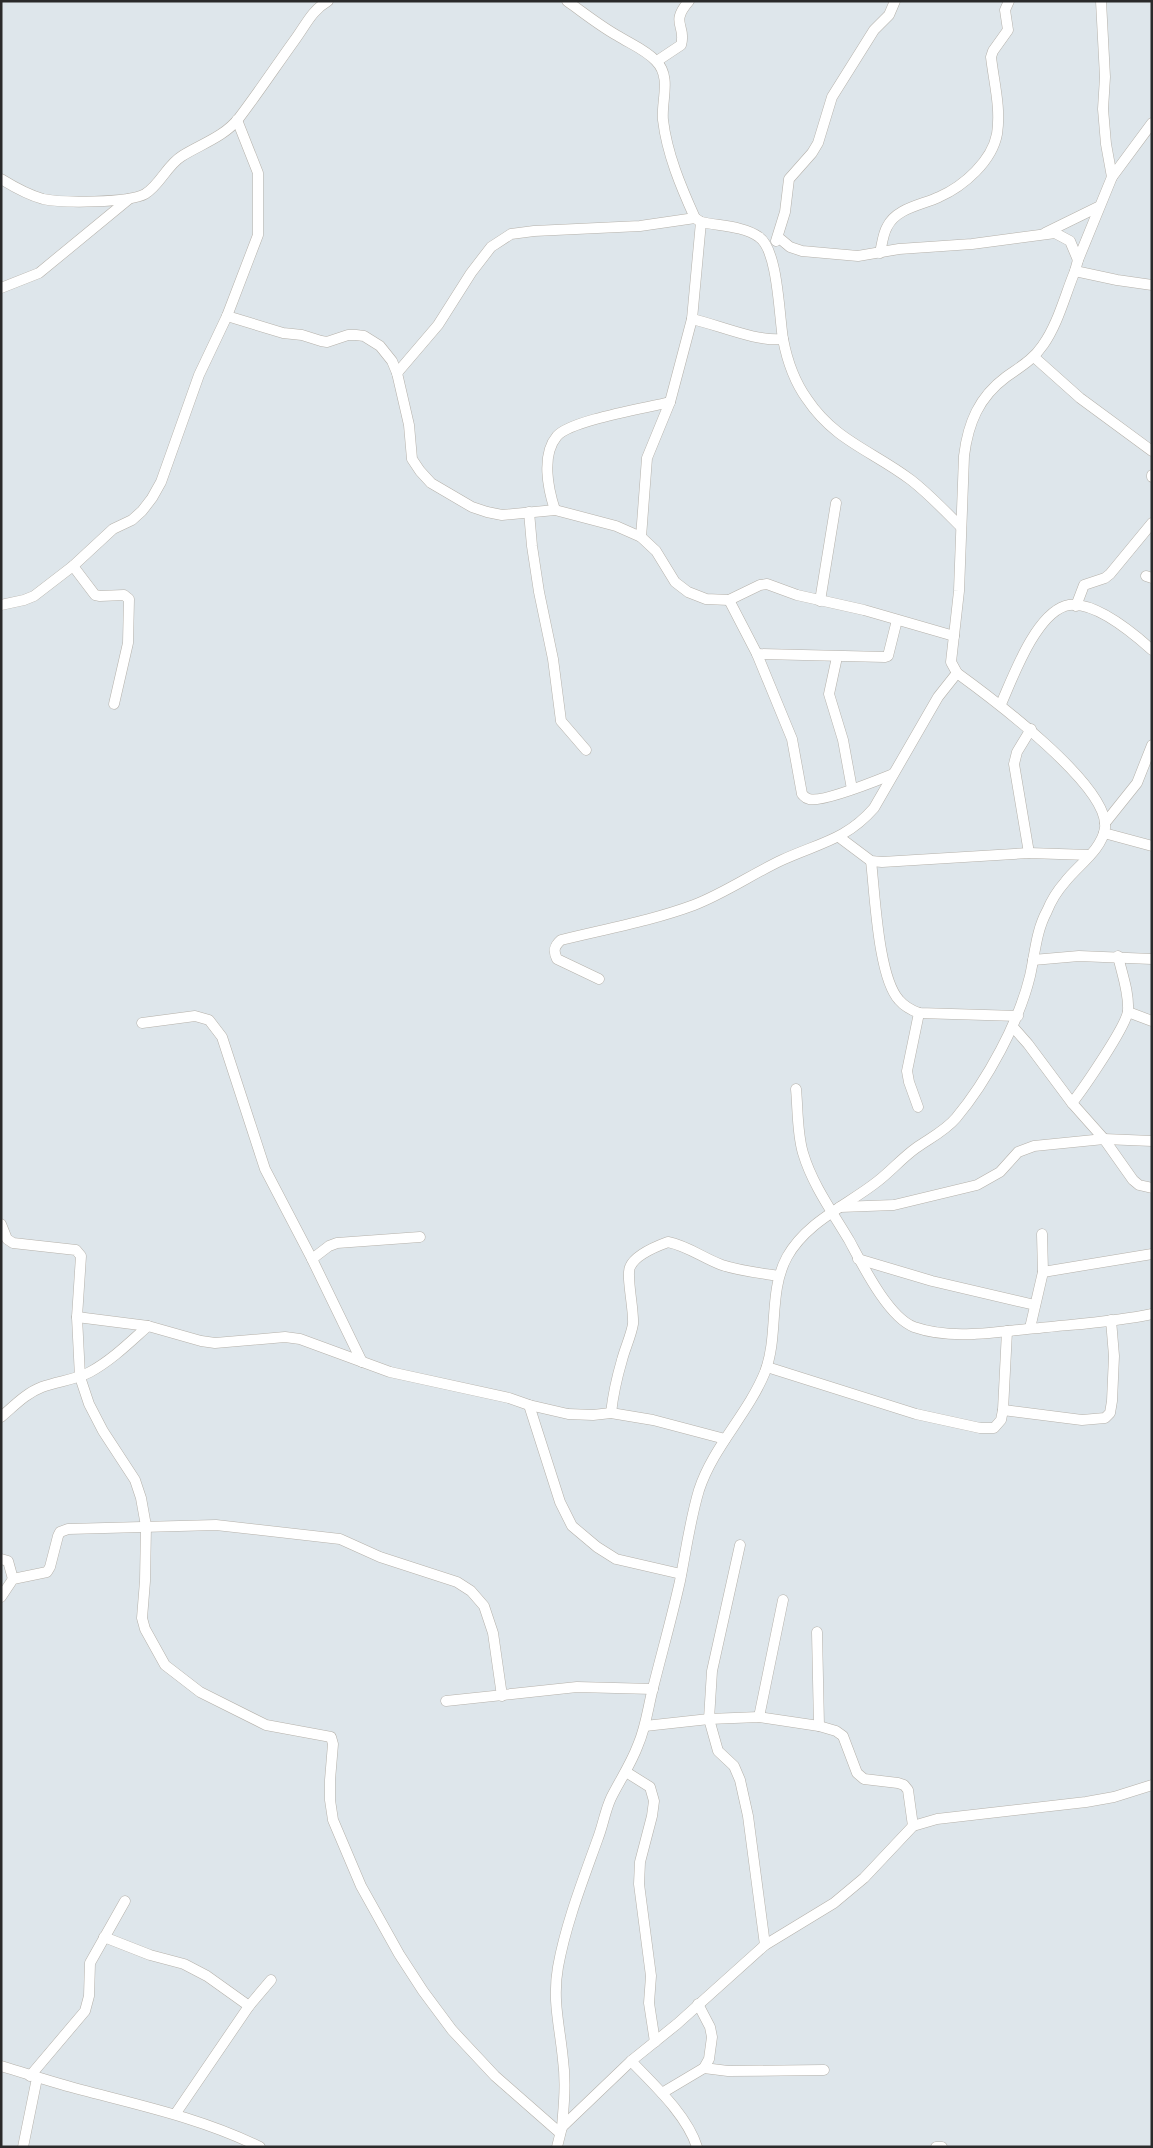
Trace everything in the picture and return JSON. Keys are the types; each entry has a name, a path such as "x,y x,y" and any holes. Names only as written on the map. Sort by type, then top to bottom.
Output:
{"street":[{"path":"1,179 21,191 43,199 129,199 142,195 153,188 180,157 207,143 237,120 297,38 309,16 328,1"},
{"path":"567,1 657,61 665,77 663,119 670,158 698,220 692,319 670,402 647,458 641,537"},
{"path":"657,61 681,45 682,34 678,20 679,14 689,1"},
{"path":"768,246 778,237 785,212 789,178 812,153 818,143 832,97 874,30 889,14 895,1"},
{"path":"880,253 887,226 900,212 941,196 965,181 978,169 991,150 998,123 991,57 993,51 1008,30 1005,10 1009,1"},
{"path":"1101,1 1105,68 1103,109 1106,144 1112,177"},
{"path":"1,605 34,596 73,566 113,529 132,520 152,498 168,466 182,420 199,375 227,316 237,286 256,244 259,227 258,173 237,120"},
{"path":"1105,828 1100,805 1090,790 1031,729 1001,704 957,673 951,662 959,591 965,446 970,422 978,406 997,385 1021,369 1034,357 1044,344 1075,271 1098,207 1112,177 1152,123"},
{"path":"1,288 39,273 129,199"},
{"path":"1045,233 1098,207"},
{"path":"397,373 438,325 471,273 492,247 511,234 534,231 640,226 698,220 748,232 759,237 768,246 774,269 783,339 796,381 807,400 832,429 910,480 961,527"},
{"path":"778,237 790,247 802,251 858,256 908,248 972,244 1055,233 1070,241 1078,260"},
{"path":"1075,271 1152,285"},
{"path":"227,316 283,333 302,335 327,342 348,335 364,336 386,352 397,373 409,424 412,459 431,483 472,507 502,515 555,510 600,522 641,537 656,551 675,582 688,592 706,599 729,600 764,584 820,601 954,636"},
{"path":"692,319 714,323 742,333 777,340 783,339"},
{"path":"1034,357 1080,398 1152,451"},
{"path":"555,510 549,491 548,473 551,450 558,434 590,421 670,402"},
{"path":"820,601 836,503"},
{"path":"529,512 539,592 554,659 561,722 586,750"},
{"path":"1076,606 1084,584 1105,578 1110,574 1152,523"},
{"path":"73,566 95,595 124,595 129,599 128,643 114,704"},
{"path":"729,600 757,654 792,739 802,794 808,799 815,799 852,789 893,774"},
{"path":"1001,704 1019,665 1047,618 1066,606 1089,608 1106,616 1152,650"},
{"path":"757,654 885,657 888,656 897,620"},
{"path":"837,657 829,694 843,740 852,789"},
{"path":"599,979 557,960 554,953 556,945 561,940 648,919 694,904 739,884 781,861 839,837 860,824 874,808 938,697 957,673"},
{"path":"1030,853 1014,764 1018,752 1031,729"},
{"path":"556,2147 561,2130 565,2074 555,2008 559,1962 577,1895 606,1811 626,1772 645,1726 670,1630 691,1522 700,1487 725,1439 757,1389 767,1367 779,1276 787,1257 794,1246 835,1209 876,1183 907,1155 947,1128 957,1117 988,1071 1018,1016 1033,960 1037,936 1046,912 1063,884 1089,856 1105,828 1137,782 1152,745"},
{"path":"1105,828 1152,846"},
{"path":"839,837 872,861 882,862 1030,853 1089,856"},
{"path":"872,861 885,968 893,991 899,1000 908,1008 919,1013 1018,1016"},
{"path":"1033,960 1079,956 1118,956 1152,959"},
{"path":"1072,1103 1092,1076 1128,1012 1127,993 1118,956"},
{"path":"1128,1012 1152,1021"},
{"path":"918,1107 907,1071 919,1013"},
{"path":"142,1023 195,1016 209,1020 222,1037 260,1158 362,1362"},
{"path":"1013,1027 1072,1103 1104,1139 1133,1180 1139,1185 1152,1188"},
{"path":"796,1089 799,1131 807,1166 835,1209 858,1258 879,1294 895,1312 912,1326 940,1333 987,1334 1152,1314"},
{"path":"835,1209 882,1207 915,1201 977,1185 991,1178 1018,1152 1034,1146 1104,1139 1152,1141"},
{"path":"1,1224 7,1240 13,1243 80,1252 77,1317 80,1377 89,1404 135,1480 141,1498 146,1526 142,1618 145,1629 165,1665 200,1692 266,1725 332,1737 334,1744 330,1800 333,1820 361,1886 399,1954 422,1991 452,2030 495,2076 561,2130"},
{"path":"1030,1328 1042,1272 1042,1234"},
{"path":"312,1259 337,1243 420,1237"},
{"path":"611,1413 613,1396 633,1324 633,1305 629,1274 630,1267 634,1261 668,1242 689,1248 720,1264 779,1276"},
{"path":"1042,1272 1152,1254"},
{"path":"858,1258 932,1281 1035,1305"},
{"path":"77,1317 148,1326 201,1341 215,1343 285,1337 300,1339 390,1372 509,1398 529,1406 568,1414 592,1415 611,1413 653,1420 725,1439"},
{"path":"1003,1410 1082,1420 1105,1418 1110,1413 1112,1401 1114,1356 1112,1320"},
{"path":"1,1417 28,1394 42,1387 80,1377 108,1360 148,1326"},
{"path":"767,1367 916,1414 989,1429 998,1426 1003,1410 1007,1331"},
{"path":"529,1406 560,1502 572,1526 597,1547 616,1559 681,1574"},
{"path":"13,1578 48,1572 58,1536 63,1530 216,1525 340,1540 380,1557 457,1582 471,1591 484,1606 493,1633 502,1696"},
{"path":"740,1545 712,1671 709,1719 718,1751 734,1766 740,1780 748,1816 765,1945"},
{"path":"1,1560 8,1561 13,1578 1,1598"},
{"path":"759,1717 783,1600"},
{"path":"817,1632 819,1726"},
{"path":"446,1701 577,1687 653,1690"},
{"path":"645,1726 709,1719 759,1717 819,1726 836,1731 844,1736 857,1773 864,1779 904,1785 908,1790 913,1826"},
{"path":"626,1772 650,1787 654,1801 640,1862 639,1884 651,1976 649,2003 656,2042"},
{"path":"561,2130 631,2061 656,2042 765,1945 834,1903 864,1878 913,1826 937,1819 1086,1802 1114,1797 1152,1785"},
{"path":"23,2147 33,2077 85,2011 89,1996 90,1963 125,1901"},
{"path":"104,1937 184,1964 207,1976 249,2006"},
{"path":"176,2114 249,2006 272,1980"},
{"path":"662,2093 704,2068 709,2059 712,2037 710,2027 698,2004"},
{"path":"631,2061 662,2093 686,2124 697,2147"},
{"path":"1,2066 33,2077 176,2114 232,2133 260,2147"},
{"path":"704,2068 728,2071 824,2070"},
{"path":"936,2147 942,2147"}]}
